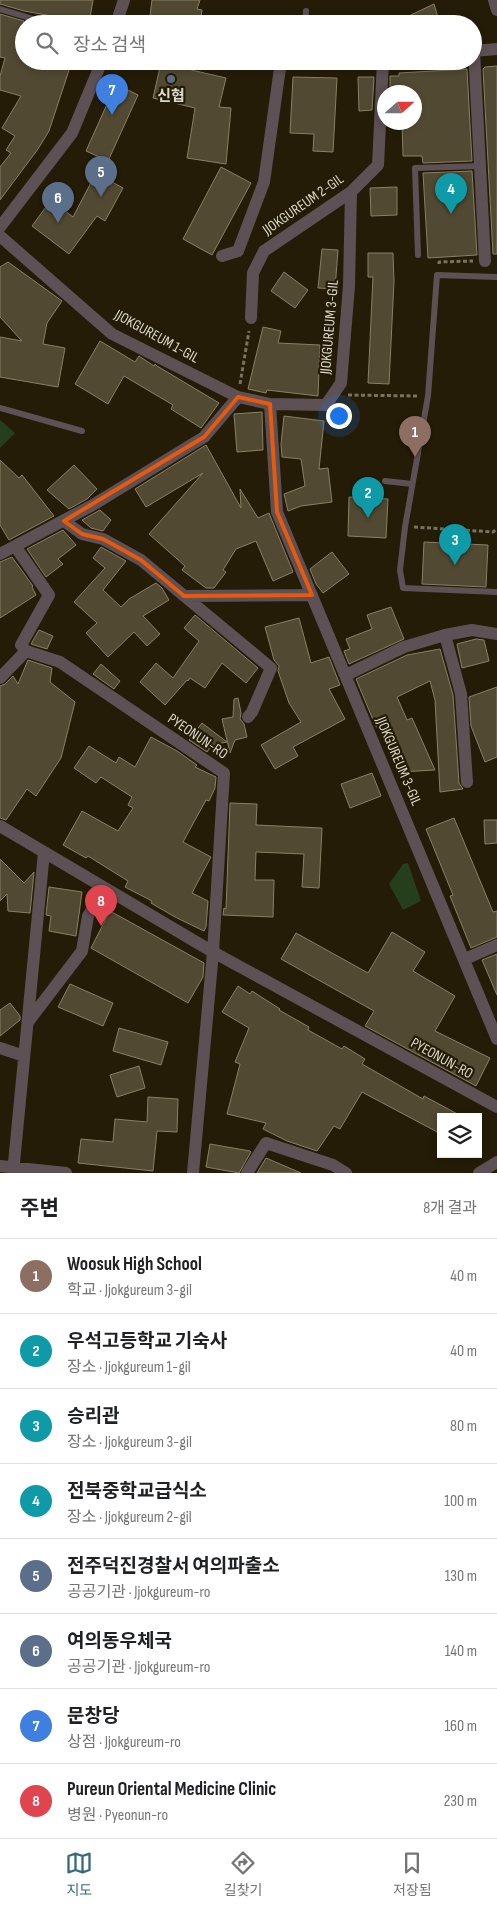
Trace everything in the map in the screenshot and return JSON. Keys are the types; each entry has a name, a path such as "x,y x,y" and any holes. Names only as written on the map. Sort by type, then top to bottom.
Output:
{"street":[{"path":"119,15 124,0"},
{"path":"494,0 497,10"},
{"path":"482,50 497,49"},
{"path":"0,227 72,133 98,70"},
{"name":"JJOKGUREUM 2-GIL","path":"222,256 238,251 264,182 280,70"},
{"name":"JJOKGUREUM 2-GIL","path":"251,318 253,273 264,251 351,192 378,164 383,70"},
{"path":"475,70 485,261"},
{"name":"JJOKGUREUM 3-GIL","path":"270,404 326,405 340,384 349,286 351,192"},
{"name":"JJOKGUREUM 1-GIL","path":"0,236 112,334 238,397 270,404"},
{"path":"0,554 91,506 204,437 238,397"},
{"path":"270,404 277,512 346,676 404,647 472,630 497,634"},
{"path":"64,520 82,534 104,539 141,560 271,668 248,717"},
{"path":"0,678 26,651 21,645 49,595 15,546"},
{"path":"184,596 312,595"},
{"path":"445,636 461,694 467,782"},
{"name":"PYEONUN-RO","path":"26,651 60,662 224,773 213,952 193,1173"},
{"name":"JJOKGUREUM 3-GIL","path":"346,676 497,1039"},
{"name":"PYEONUN-RO","path":"0,826 213,952 497,1107"},
{"path":"13,1170 44,852"},
{"path":"28,1022 82,951 88,916 106,888"},
{"path":"464,959 497,946"},
{"path":"0,1048 24,1056"},
{"path":"247,1173 266,1143 332,1165 346,1173"},
{"path":"479,1173 497,1162"},
{"path":"0,1166 13,1170 66,1173"}],"lane":[{"path":"0,9 20,15"},
{"path":"306,11 306,15"},
{"path":"418,255 415,168 480,166"},
{"path":"497,277 437,275 428,396 405,526 400,570 403,588 497,592"},
{"path":"0,408 82,431"},
{"path":"385,481 412,484"}],"path":[{"path":"238,397 251,318"},
{"path":"333,395 428,396"},
{"path":"405,526 493,532 497,529"}],"highlighted area":[{"path":"238,397 270,404 277,512 312,595 184,596 141,560 103,539 82,534 64,521 204,437"}],"green space":[{"path":"0,420 15,433 0,448"},
{"path":"408,863 421,901 403,910 389,884 403,864"}],"building":[{"path":"0,0 93,0 90,15 46,15 0,4"},
{"path":"152,0 200,0 197,9 202,10 201,15 150,15"},
{"path":"434,4 437,15 411,15"},
{"path":"0,14 15,18 15,70 69,70 49,131 0,200 0,167 11,153 6,150 15,136 2,128 21,96 0,90 0,76 5,58 0,57"},
{"path":"497,66 497,254 493,254 483,69 485,67"},
{"path":"159,70 191,70 226,78 219,107 231,108 226,164 187,158 195,108 153,98"},
{"path":"467,70 472,161 423,163 422,156 403,156 402,130 422,130 422,85 390,85 390,76 399,76 399,73"},
{"path":"293,77 337,78 333,152 313,151 314,134 290,133"},
{"path":"358,77 374,77 372,110 359,111"},
{"path":"116,84 138,95 108,161 86,151"},
{"path":"221,167 251,183 212,255 183,239"},
{"path":"472,171 477,255 428,258 423,173"},
{"path":"96,173 123,188 105,221 97,216 69,254 32,226 51,200 73,217"},
{"path":"397,187 397,215 371,216 370,188"},
{"path":"322,249 338,250 335,289 318,288"},
{"path":"368,253 393,253 394,281 389,384 368,383 373,277 368,277"},
{"path":"8,262 62,301 47,323 43,344 65,348 58,387 0,377 0,337 22,341 0,317 0,267"},
{"path":"284,272 308,290 295,308 271,291"},
{"path":"263,327 281,331 278,343 320,345 318,396 267,390 266,393 248,389"},
{"path":"100,341 135,362 139,356 154,366 155,364 219,403 201,428 171,409 173,405 124,376 108,404 75,384"},
{"path":"262,412 263,450 237,452 234,414"},
{"path":"284,416 324,421 319,469 328,468 332,502 301,506 288,511 284,494 305,486 301,459 282,457 281,444"},
{"path":"206,445 241,508 240,489 258,518 269,513 293,572 273,581 256,541 236,549 223,570 226,572 214,588 206,588 182,570 185,566 149,534 203,473 146,507 135,489"},
{"path":"0,460 19,478 22,475 54,516 9,540 0,525"},
{"path":"74,465 97,489 87,499 69,509 47,490"},
{"path":"349,497 388,499 386,538 348,536"},
{"path":"100,510 111,520 103,531 91,528 82,520"},
{"path":"63,530 76,545 58,559 63,564 46,577 27,549"},
{"path":"424,542 488,545 486,587 422,584"},
{"path":"101,547 126,561 103,590 121,607 129,599 156,583 162,588 169,600 143,616 160,634 147,646 134,632 108,657 86,633 97,623 74,602 105,568 93,558"},
{"path":"332,552 349,574 323,593 316,584 310,569"},
{"path":"12,557 33,586 36,595 0,618 0,562"},
{"path":"391,607 404,639 349,664 344,651 350,649 346,639 372,629 367,615"},
{"path":"195,615 258,668 246,683 222,663 205,688 190,678 165,705 140,682 156,663 173,678 199,641 184,628"},
{"path":"299,618 311,663 329,657 340,685 329,689 345,719 293,747 298,756 275,769 261,745 301,722 289,703 278,671 279,666 274,660 265,627"},
{"path":"39,630 53,636 47,649 31,644"},
{"path":"476,639 484,640 489,661 462,668 457,644"},
{"path":"440,649 453,695 459,783 463,789 440,792 435,700 430,681 397,697 407,720 412,718 435,770 400,772 400,751 387,722 376,727 356,679 407,655"},
{"path":"28,660 52,668 50,682 75,702 61,758 36,796 27,789 6,820 0,818 0,686 13,676 18,684"},
{"path":"101,664 120,681 114,689 93,674"},
{"path":"497,687 497,757 485,762 471,726 469,697"},
{"path":"238,698 241,713 240,719 244,724 247,737 235,740 230,753 222,719 233,717 234,699"},
{"path":"202,723 227,742 212,745 207,752 189,740"},
{"path":"151,737 177,751 197,765 195,767 216,777 215,788 209,801 206,800 183,842 211,857 192,893 208,901 204,931 151,903 152,901 125,887 128,881 88,856 86,858 63,845 82,811 118,831 133,808 128,805 132,797 101,777 96,783 74,768 89,746 116,763 119,757 135,767"},
{"path":"372,773 381,796 350,808 341,784"},
{"path":"230,803 257,804 256,825 322,828 319,888 302,887 304,854 256,852 255,880 274,880 273,917 223,915 224,908 226,909"},
{"path":"454,818 493,912 497,911 497,937 471,948 450,896 453,895 426,829"},
{"path":"484,820 497,820 497,843 485,844"},
{"path":"0,859 24,883 34,872 30,913 8,911 7,894 0,901"},
{"path":"49,887 82,892 76,936 49,931 51,916 46,915"},
{"path":"110,911 204,963 203,977 188,1003 91,948"},
{"path":"392,932 425,952 413,971 455,996 435,1031 490,1058 476,1086 365,1026 374,1011 281,959 296,933 368,973"},
{"path":"497,954 497,995 482,960"},
{"path":"70,984 113,1003 103,1026 58,1007"},
{"path":"238,986 250,994 252,991 279,1010 309,1027 308,1030 342,1049 344,1046 365,1059 362,1064 423,1099 424,1096 456,1113 437,1113 437,1132 362,1092 340,1129 334,1126 317,1151 287,1141 263,1129 266,1123 227,1114 240,1064 235,1062 249,1028 222,1012"},
{"path":"10,1003 20,1016 20,1020 0,1036 0,1010"},
{"path":"119,1028 168,1042 161,1065 113,1051"},
{"path":"139,1066 145,1088 117,1097 110,1075"},
{"path":"148,1097 178,1099 177,1132 157,1131 153,1171 78,1163 81,1139 113,1142 115,1119 147,1122"},
{"path":"210,1144 251,1152 239,1173 206,1167"},
{"path":"266,1158 301,1173 257,1173"}],"place":[{"name":"신협","path":"171,79"},
{"name":"문창당","path":"112,115"},
{"name":"전주덕진경찰서 여의파출소","path":"101,197"},
{"name":"전북중학교급식소","path":"451,214"},
{"name":"여의동우체국","path":"58,223"},
{"name":"Woosuk High School","path":"415,457"},
{"name":"우석고등학교 기숙사","path":"368,518"},
{"name":"승리관","path":"455,565"},
{"name":"Pureun Oriental Medicine Clinic","path":"101,926"}]}
